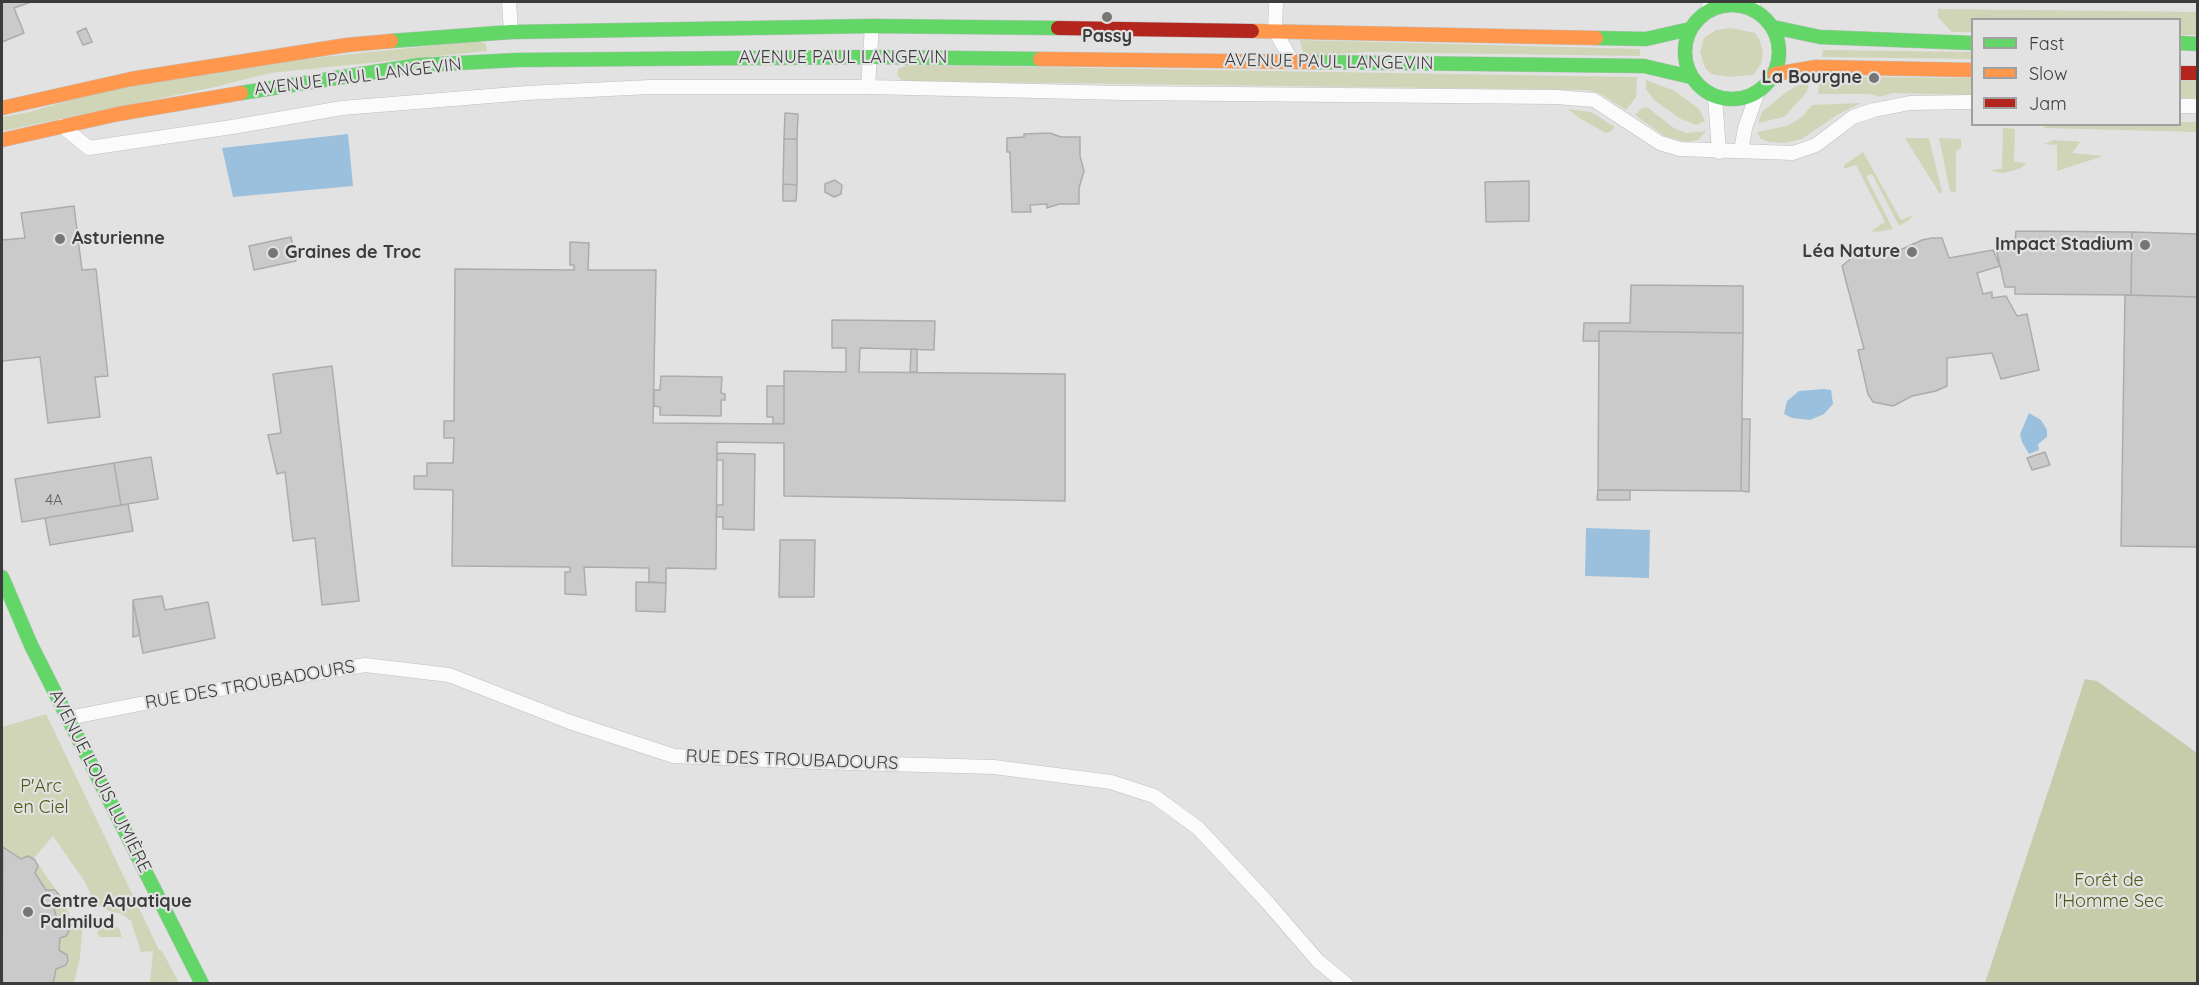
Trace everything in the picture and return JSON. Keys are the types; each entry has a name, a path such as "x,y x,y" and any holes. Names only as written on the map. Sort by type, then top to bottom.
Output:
{"main road":[{"path":"1753,6 1773,27 1779,42 1779,58 1775,74 1756,94 1743,99 1729,100 1715,97 1701,89 1691,77 1685,61 1684,45 1690,29 1709,7 1753,6"},
{"name":"AVENUE PAUL LANGEVIN","path":"2,108 131,79 347,45 511,32 872,26 1646,39 1690,29"},
{"path":"1773,27 1820,37 1971,42"},
{"path":"2181,44 2198,44"},
{"name":"AVENUE PAUL LANGEVIN","path":"2,140 118,114 281,86 419,66 517,60 871,57 1644,66 1691,77"},
{"path":"1775,74 1816,67 1971,70"},
{"path":"2181,72 2198,73"},
{"name":"AVENUE LOUIS LUMIÈRE","path":"2,577 31,645 202,984"}],"street":[{"path":"509,2 511,32"},
{"path":"1276,2 1275,31 1292,61"},
{"path":"868,87 872,26"},
{"path":"62,126 89,148 342,108 527,93 650,87 868,87 1121,93 1556,97 1594,100 1660,143 1680,149 1793,153 1816,145 1853,117 1910,103 1971,102"},
{"path":"1741,151 1745,128 1756,94"},
{"path":"1715,97 1719,152"},
{"path":"2181,106 2198,106"},
{"name":"RUE DES TROUBADOURS","path":"68,718 196,693 365,665 449,675 570,722 674,756 994,767 1111,782 1154,796 1198,828 1318,961 1346,984"}],"green space":[{"path":"1938,9 2197,12 2197,35 2181,35 2181,18 1971,18 1971,32 1952,32 1938,17"},
{"path":"1731,28 1755,33 1759,39 1763,52 1761,64 1753,75 1729,77 1711,74 1705,68 1700,52 1704,38 1716,30"},
{"path":"1300,40 1640,49 1640,56 1366,52 1304,56"},
{"path":"477,41 486,44 487,51 270,73 215,87 2,131 2,117 29,112 123,85 256,64"},
{"path":"1823,50 1971,52 1971,59 1822,57"},
{"path":"907,65 1637,77 1636,97 1626,110 1601,94 1587,90 902,81 897,75 898,69"},
{"path":"1820,78 1971,78 1971,95 1893,93 1879,97 1870,94 1818,94"},
{"path":"1646,80 1675,91 1699,109 1705,121 1696,125 1681,119 1654,100 1646,89"},
{"path":"2181,81 2197,81 2197,98 2181,98"},
{"path":"1809,82 1807,92 1784,117 1758,123 1762,112 1785,93"},
{"path":"1861,103 1837,115 1802,139 1785,143 1770,142 1761,139 1757,132 1787,126 1802,117 1812,105"},
{"path":"1647,107 1674,128 1686,133 1706,131 1698,140 1688,142 1666,137 1635,115 1642,108"},
{"path":"1568,109 1591,112 1615,127 1606,133"},
{"path":"2181,122 2197,122 2197,132 2044,128 2044,126 2181,126"},
{"path":"2003,128 2015,129 2014,162 2027,163 2019,169 2003,173 1991,170 2002,169"},
{"path":"1905,138 1929,138 1942,192 1940,194"},
{"path":"1939,138 1961,139 1961,148 1956,151 1956,192 1950,191"},
{"path":"2054,140 2080,142 2072,153 2103,156 2057,171 2057,145 2044,144"},
{"path":"1863,152 1901,220 1913,215 1899,226 1872,174 1866,176 1893,229 1871,231 1885,222 1856,165 1844,169 1844,165"},
{"name":"Forêt de l'Homme Sec","path":"2085,679 2097,681 2197,753 2197,983 1985,983"},
{"name":"P'Arc en Ciel","path":"46,714 159,950 162,951 179,983 150,983 153,951 141,952 131,921 122,914 109,911 94,902 85,882 53,836 34,858 64,902 72,921 83,921 80,957 74,983 2,984 2,727"},
{"path":"110,924 119,928 122,937 99,937 97,932 103,926"}],"water":[{"path":"348,134 353,186 233,197 222,148"},
{"path":"1831,390 1833,404 1824,414 1810,420 1792,418 1784,414 1787,401 1799,391"},
{"path":"2029,413 2041,420 2047,430 2047,437 2038,444 2039,450 2029,454 2020,434"},
{"path":"1586,528 1650,530 1649,578 1585,576"}],"building":[{"path":"2,2 31,2 14,8 24,33 2,42"},
{"path":"86,28 92,42 83,45 77,32"},
{"path":"785,113 798,114 797,139 784,139"},
{"path":"1050,133 1061,137 1080,137 1080,156 1084,171 1079,188 1079,204 1059,204 1047,208 1047,204 1030,205 1031,212 1012,212 1010,152 1007,152 1007,138 1024,137 1024,134"},
{"path":"784,139 797,139 797,185 783,184"},
{"path":"835,180 842,185 841,194 834,197 825,192 825,184"},
{"path":"1529,181 1529,221 1486,222 1485,182"},
{"path":"783,184 797,185 796,201 783,201"},
{"path":"74,206 82,270 96,269 108,376 95,377 100,417 48,423 40,357 2,361 2,240 25,238 21,213"},
{"path":"2016,231 2132,232 2131,295 2015,294 2015,287 2005,287 1996,248 2015,242"},
{"path":"2132,232 2198,234 2198,297 2131,295"},
{"name":"Graines de Troc","path":"291,237 296,261 254,270 249,246"},
{"path":"1932,238 1942,238 1949,258 1993,250 2000,266 1977,273 1983,294 1992,292 1992,298 2006,296 2017,316 2027,314 2039,370 2001,379 1992,353 1947,358 1947,386 1912,396 1893,406 1873,402 1868,394 1858,350 1864,349 1842,266 1853,257 1869,252 1898,251"},
{"path":"570,242 589,243 588,270 656,270 653,423 784,424 784,371 846,372 846,348 832,348 832,320 935,321 934,350 860,348 859,372 1065,374 1065,501 784,496 784,443 717,442 716,569 666,568 666,583 649,582 649,568 584,567 586,595 565,594 565,572 570,572 570,567 452,566 453,490 414,489 414,476 427,476 427,463 453,463 454,438 444,438 444,421 454,421 455,269 574,270 574,265 570,265"},
{"path":"1631,285 1743,286 1743,333 1599,331 1599,341 1583,341 1584,323 1630,323"},
{"path":"2125,295 2198,297 2198,547 2121,546"},
{"path":"1599,331 1743,333 1741,491 1598,490"},
{"path":"911,349 917,349 917,372 910,372"},
{"path":"332,366 359,601 322,605 315,538 293,541 285,472 277,474 268,435 281,433 273,374"},
{"path":"661,376 722,377 721,393 725,394 725,400 721,400 721,416 660,415 660,407 654,406 654,390 660,390"},
{"path":"767,386 784,386 784,424 773,423 773,417 767,417"},
{"path":"1742,419 1750,419 1749,492 1741,491"},
{"path":"2045,452 2050,465 2032,470 2027,458"},
{"path":"717,453 755,454 754,530 723,529 723,517 716,517 717,505 723,505 723,460 717,460"},
{"path":"151,457 158,499 121,505 114,463"},
{"path":"114,463 121,505 22,522 15,479"},
{"path":"1598,490 1630,490 1630,500 1597,500"},
{"path":"128,504 133,531 50,545 45,518"},
{"path":"780,540 815,540 814,597 779,597"},
{"path":"636,582 666,583 665,612 636,611"},
{"path":"162,596 165,610 208,602 215,638 143,653 133,600"},
{"path":"133,601 140,635 133,637"},
{"name":"Centre Aquatique Palmilud","path":"3,847 21,859 28,856 35,860 38,866 35,873 46,890 55,890 60,896 60,903 54,908 57,920 66,921 69,931 66,936 60,938 59,950 67,955 68,960 66,965 56,969 53,984 2,984"}],"traffic: fast":[{"path":"1723,5 1741,5 1766,18 1776,34 1779,52 1776,70 1766,86 1741,99 1723,99 1698,86 1685,61 1685,43 1698,18 1723,5"},
{"path":"391,41 511,32 872,26 1058,28"},
{"path":"1773,27 1820,37 1971,43"},
{"path":"1596,38 1646,39 1690,29"},
{"path":"2181,43 2198,44"},
{"path":"241,93 419,65 517,60 871,57 1040,59"},
{"path":"1313,62 1644,66 1691,77"},
{"path":"2,577 31,645 202,984"}],"traffic: slow":[{"path":"1252,31 1596,38"},
{"path":"2,108 131,79 347,45 391,41"},
{"path":"1040,59 1313,62"},
{"path":"1775,74 1816,67 1971,70"},
{"path":"2,140 118,114 241,93"}],"traffic: jam":[{"path":"1058,28 1252,31"},
{"path":"2181,73 2198,73"}],"place":[{"name":"Passy","path":"1107,17"},
{"name":"La Bourgne","path":"1874,78"},
{"name":"Asturienne","path":"60,239"},
{"name":"Impact Stadium","path":"2145,245"},
{"name":"Léa Nature","path":"1912,252"},
{"name":"Graines de Troc","path":"273,253"},
{"name":"Centre Aquatique Palmilud","path":"28,912"}]}
